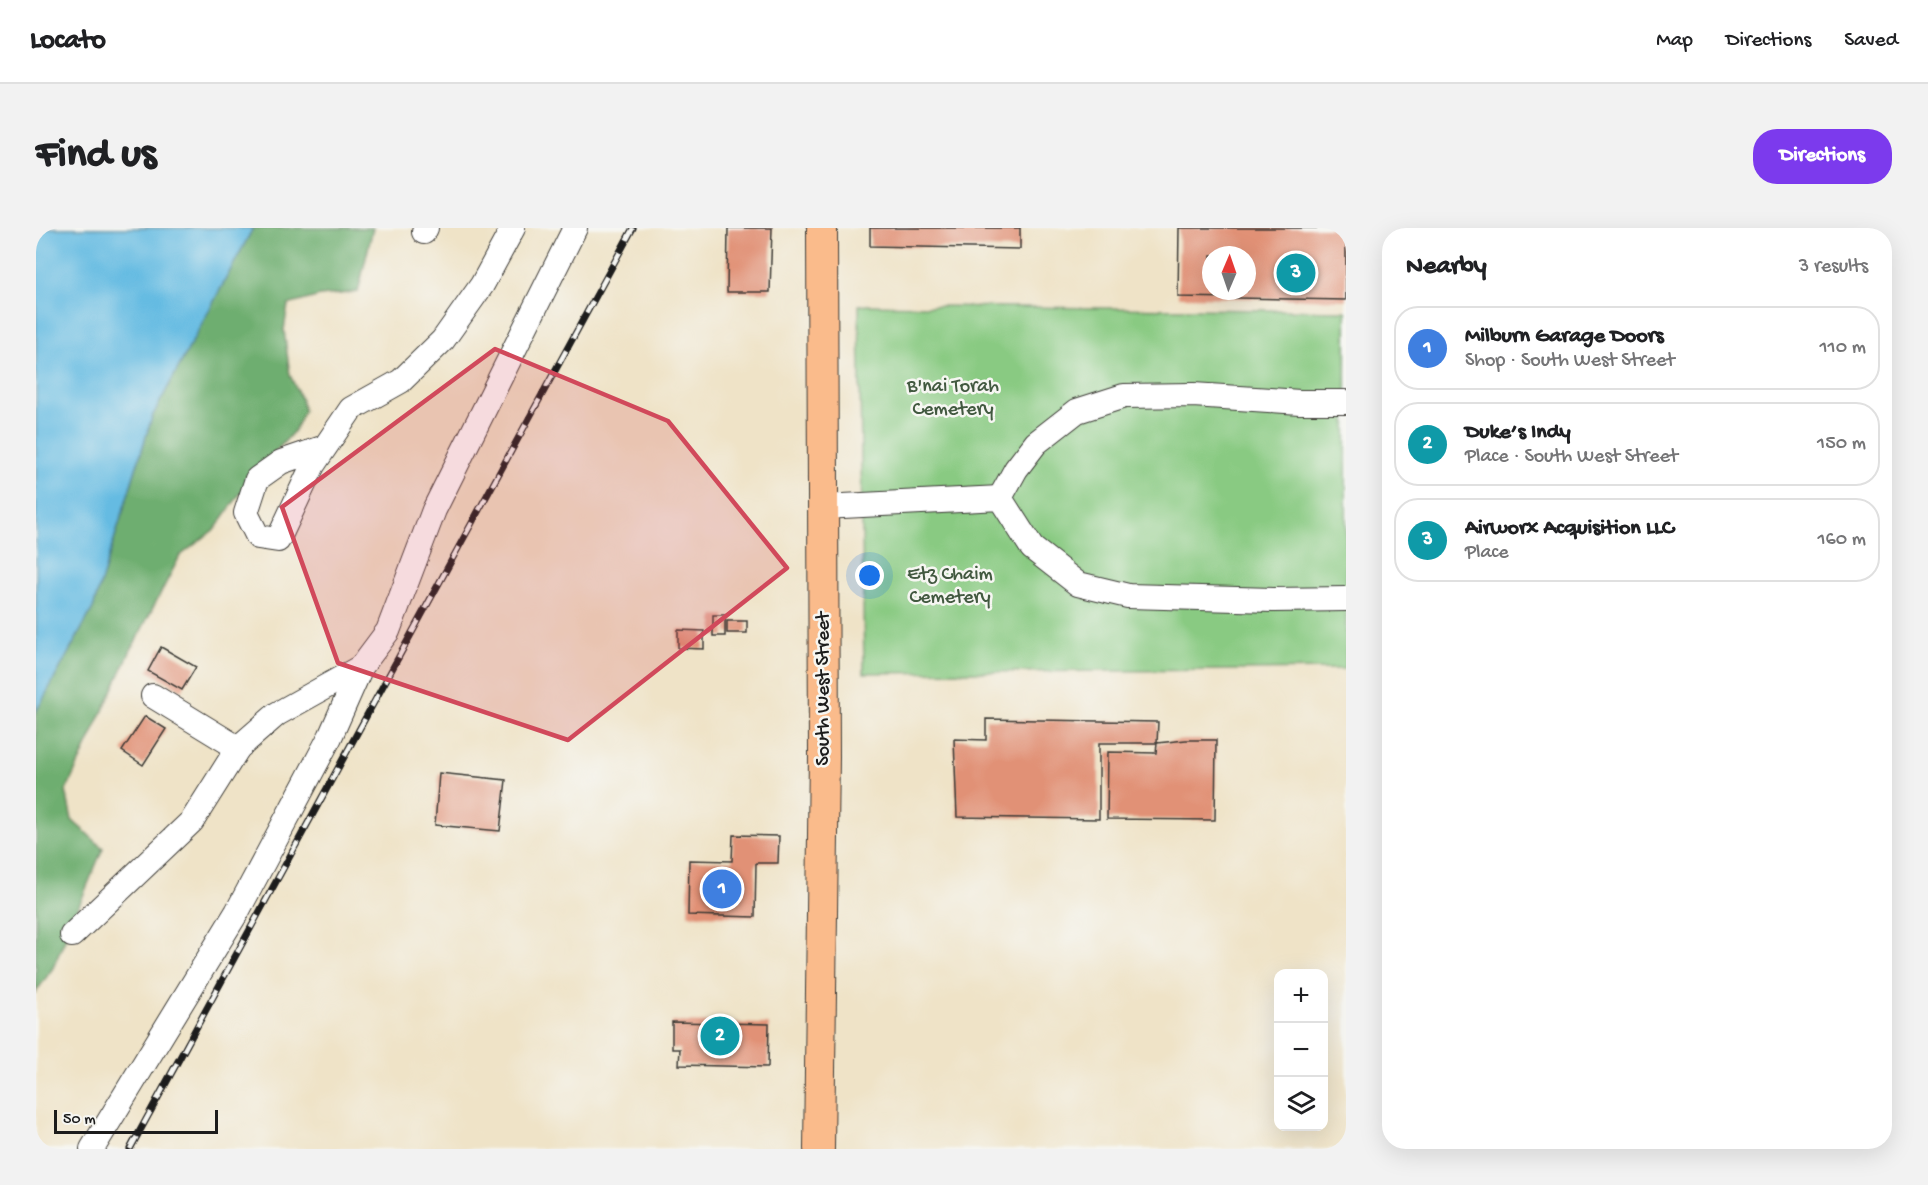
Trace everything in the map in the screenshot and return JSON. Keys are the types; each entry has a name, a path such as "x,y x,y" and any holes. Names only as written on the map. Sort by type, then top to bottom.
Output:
{"main road":[{"name":"South West Street","path":"819,1149 824,756 822,228"}],"lane":[{"path":"325,447 351,410 401,381 443,340 482,285 513,228"},
{"path":"92,1149 237,912 330,736 361,667 388,632 434,510 575,228"},
{"path":"1000,498 1016,469 1036,443 1077,411 1124,396 1194,395 1300,402 1346,402"},
{"path":"823,507 1000,498"},
{"path":"1000,498 1032,548 1078,584 1128,596 1273,600 1346,599"},
{"path":"72,935 192,821 238,747 277,714 361,667"},
{"path":"153,696 238,747"}],"highlighted area":[{"path":"495,349 668,421 787,568 568,740 338,663 282,507"}],"green space":[{"path":"253,228 373,228 358,292 320,296 288,305 284,330 290,375 304,411 294,431 246,485 216,528 180,556 130,652 66,791 72,820 103,848 53,968 36,992 36,712 93,608 152,417"},
{"path":"859,305 1346,311 1346,669 864,673"}],"water":[{"path":"36,228 253,228 152,417 93,608 36,712"}],"building":[{"path":"728,228 772,228 770,292 727,292"},
{"path":"870,228 1020,228 1020,249 870,246"},
{"path":"1179,228 1346,228 1346,300 1256,298 1256,246 1202,246 1202,297 1178,297"},
{"path":"713,615 725,615 725,636 713,636"},
{"path":"727,621 747,621 747,633 727,633"},
{"path":"678,630 704,631 704,649 678,648"},
{"path":"161,647 196,667 182,690 148,671"},
{"path":"145,716 166,729 143,765 122,751"},
{"path":"986,719 1158,722 1157,743 1099,743 1099,819 957,817 954,739 986,740"},
{"path":"1216,740 1215,820 1107,819 1108,752 1156,753 1157,743"},
{"path":"439,773 506,780 500,831 435,825"},
{"path":"733,835 779,836 778,863 756,863 755,917 688,915 689,860 732,861"},
{"path":"672,1022 769,1024 768,1067 679,1065 680,1049 672,1049"}],"railway":[{"path":"130,1149 633,228"}],"place":[{"name":"Airworx Acquisition LLC","path":"1296,273"},
{"name":"Milburn Garage Doors","path":"722,889"},
{"name":"Duke’s Indy","path":"720,1036"}],"park label":[{"name":"B'nai Torah Cemetery","path":"953,398"},
{"name":"Etz Chaim Cemetery","path":"950,586"}]}
